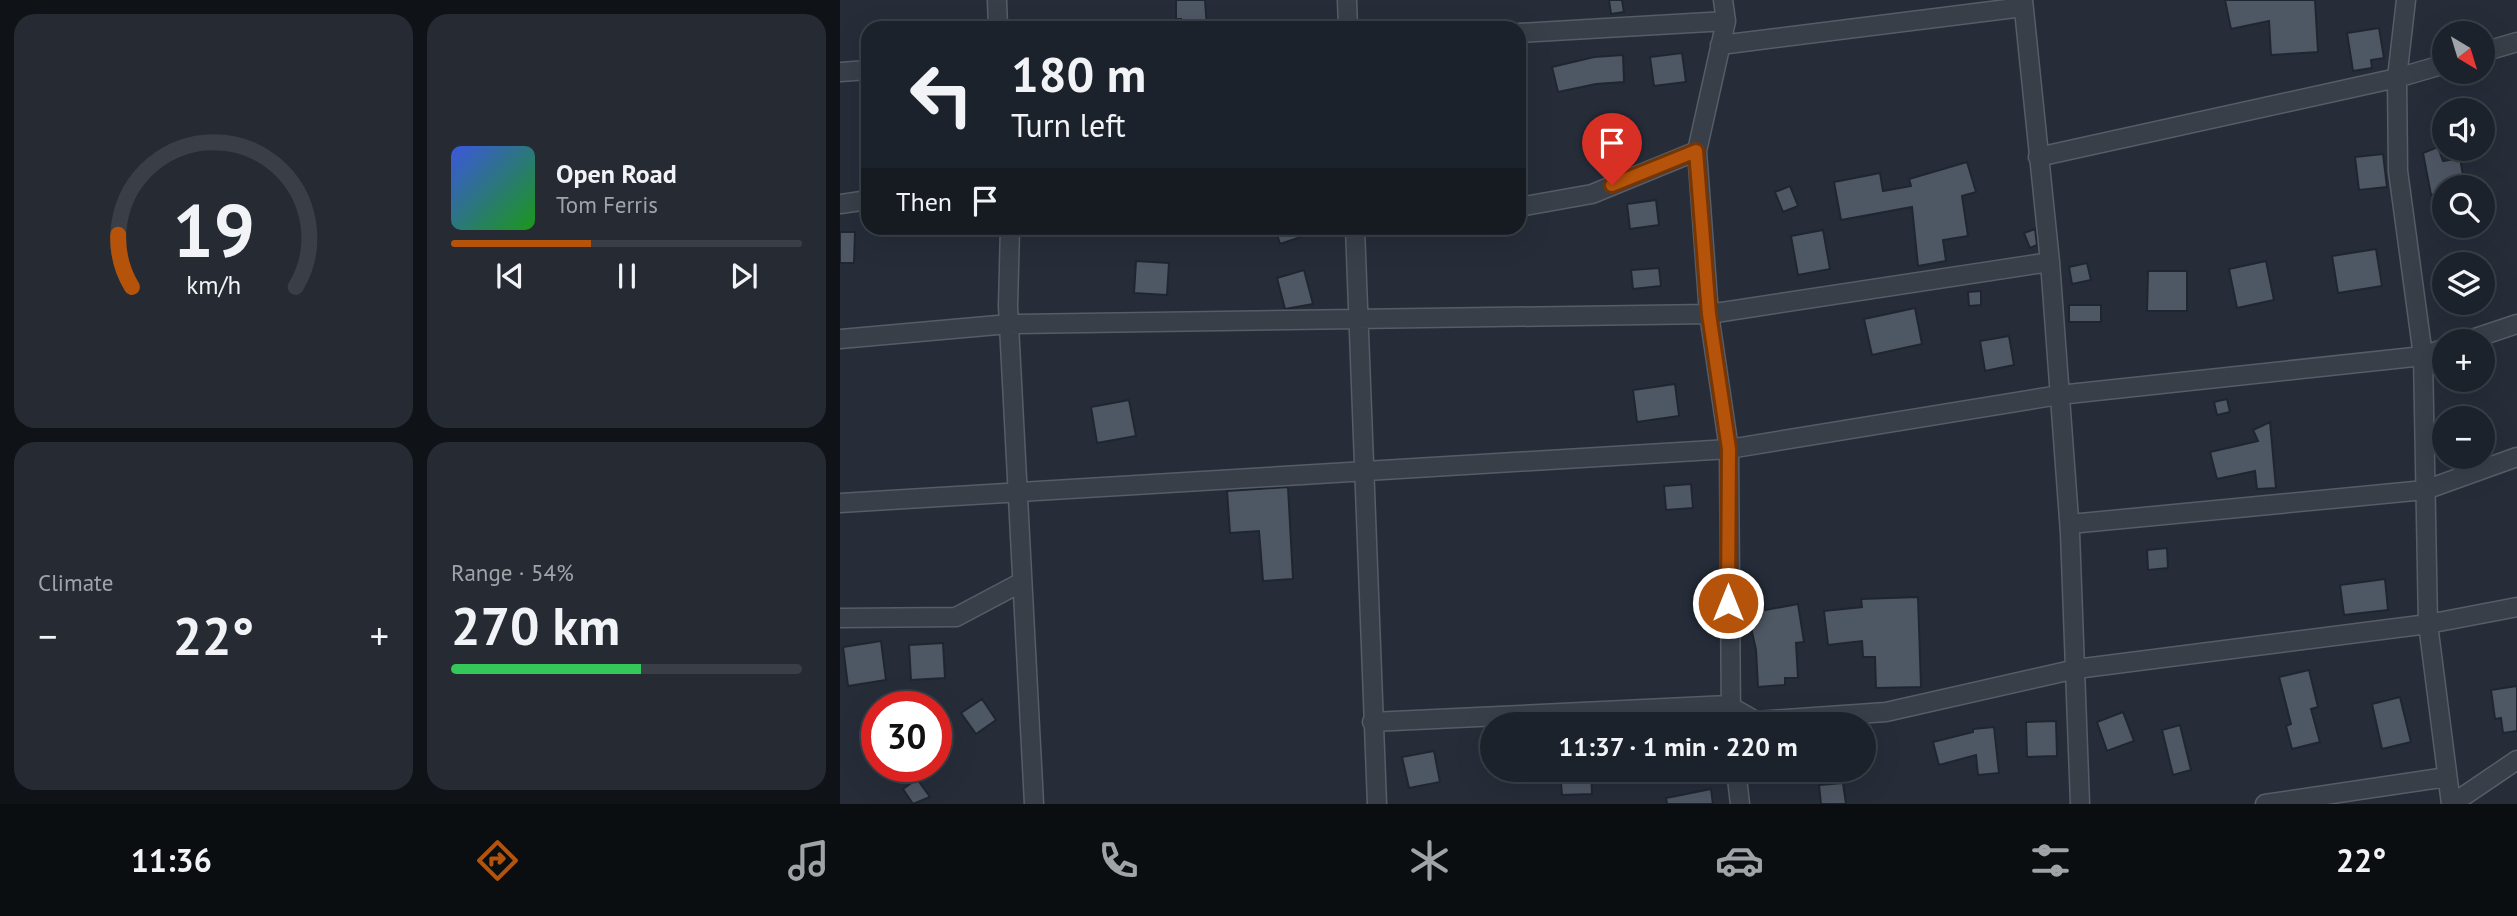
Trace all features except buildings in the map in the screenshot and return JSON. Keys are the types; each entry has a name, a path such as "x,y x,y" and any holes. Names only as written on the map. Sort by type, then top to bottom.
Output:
{"street":[{"path":"997,0 998,21"},
{"path":"1347,0 1348,21"},
{"path":"1723,0 1726,21 1696,151 1709,314 1729,449 1729,712"},
{"path":"2406,0 2397,78 2398,171 2423,356 2428,624 2451,804 2517,760"},
{"path":"1720,45 2023,4 2050,262 2070,524 2080,804"},
{"path":"1526,33 1726,21"},
{"path":"2496,48 2517,42"},
{"path":"2038,157 2397,78 2432,68"},
{"path":"840,72 861,70"},
{"path":"1526,206 1592,194 1696,151"},
{"path":"840,204 861,201"},
{"path":"1010,235 1009,324 1034,804"},
{"path":"1355,235 1377,804"},
{"path":"840,339 1009,324 1709,314 2050,262"},
{"path":"2495,331 2517,324"},
{"path":"840,503 1729,449 2059,395 2423,356 2432,353"},
{"path":"2070,524 2425,491 2517,457"},
{"path":"840,618 956,617 1022,582"},
{"path":"1372,722 1728,705 1756,721 1886,712 2076,669 2428,624 2517,607"},
{"path":"2265,804 2448,777"},
{"path":"1737,782 1740,804"}],"route":[{"path":"1612,185 1696,151 1709,314 1729,449 1728,603"}]}
